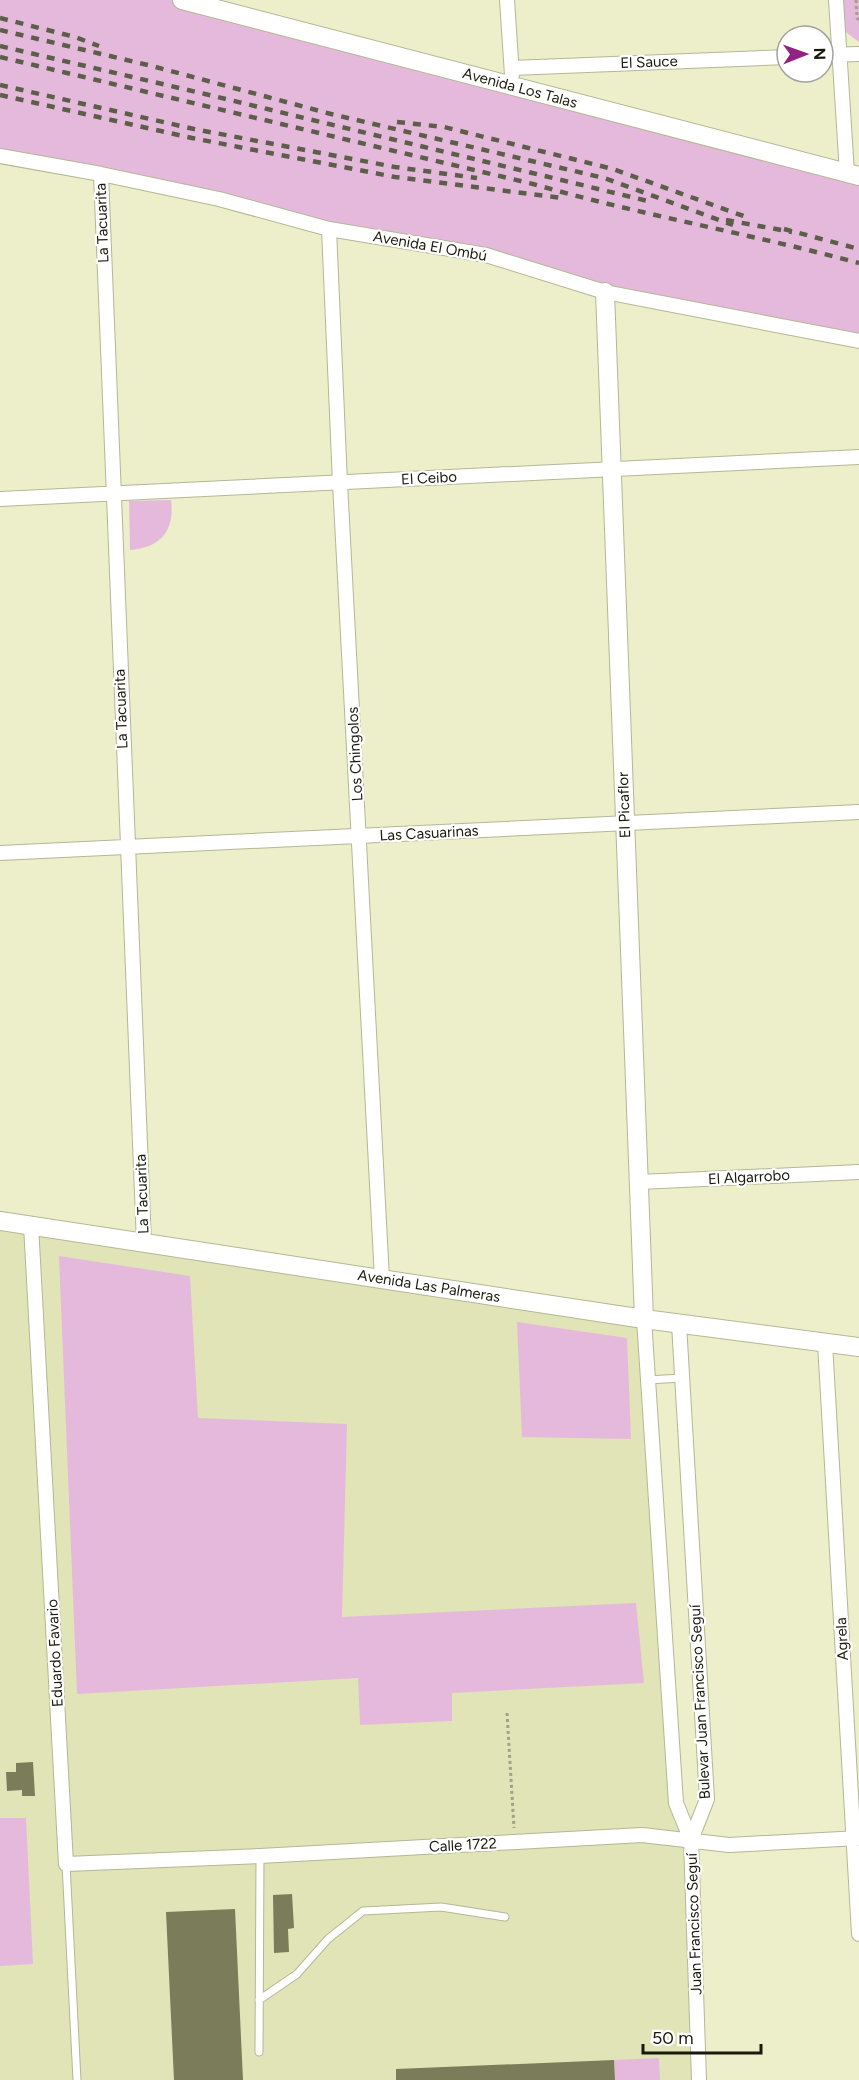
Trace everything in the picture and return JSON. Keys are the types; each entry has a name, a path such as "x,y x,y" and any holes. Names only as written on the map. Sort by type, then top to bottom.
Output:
{"main road":[{"name":"Avenida Los Talas","path":"182,0 512,77 853,174"},
{"name":"El Picaflor","path":"605,292 644,1319"},
{"name":"Avenida Las Palmeras","path":"0,1221 644,1319 859,1347"}],"street":[{"path":"507,0 512,77"},
{"path":"836,0 853,174"},
{"path":"835,55 859,54"},
{"name":"El Sauce","path":"512,77 775,58"},
{"name":"Avenida El Ombú","path":"0,156 219,199 329,229 486,255 605,292 859,341"},
{"name":"La Tacuarita","path":"101,174 144,1243"},
{"name":"Los Chingolos","path":"329,229 340,483 382,1279"},
{"name":"El Ceibo","path":"0,499 859,457"},
{"name":"Las Casuarinas","path":"0,853 859,812"},
{"name":"El Algarrobo","path":"639,1182 859,1172"},
{"name":"Eduardo Favario","path":"32,1225 66,1864"},
{"name":"Bulevar Juan Francisco Seguí","path":"644,1319 676,1803 691,1840"},
{"name":"Bulevar Juan Francisco Seguí","path":"679,1324 707,1799 691,1840"},
{"name":"Agrela","path":"825,1343 856,1838 859,1934"},
{"name":"Calle 1722","path":"66,1864 642,1835 729,1845 856,1838"},
{"name":"Juan Francisco Seguí","path":"691,1840 699,2080"}],"lane":[{"path":"647,1380 682,1378"},
{"path":"259,2052 260,1856"},
{"name":"Eduardo Favario","path":"66,1864 77,2080"},
{"path":"258,2000 297,1974 328,1939 363,1911 441,1907 505,1917"}],"path":[{"path":"856,0 859,20"},
{"path":"507,1713 514,1842"}],"shaded area":[{"path":"0,0 182,0 859,176 859,341 605,292 486,255 0,156"},
{"path":"842,0 859,0 859,42 843,30"},
{"path":"171,500 171,520 164,535 150,546 130,550 129,501"},
{"path":"0,1221 644,1319 676,1803 691,1840 699,2080 0,2080"},
{"path":"59,1256 190,1276 198,1418 347,1424 342,1617 636,1603 644,1683 452,1693 452,1721 360,1725 358,1678 77,1694"},
{"path":"517,1322 627,1338 631,1439 522,1437"},
{"path":"0,1818 26,1818 33,1964 0,1966"},
{"path":"659,2058 660,2080 615,2080 614,2060"}],"building":[{"path":"33,1762 35,1796 22,1796 22,1790 7,1791 6,1772 16,1772 16,1763"},
{"path":"292,1894 294,1928 288,1929 289,1952 274,1953 273,1895"},
{"path":"235,1909 243,2080 174,2080 166,1912"},
{"path":"614,2060 615,2080 396,2080 396,2069"}],"railway":[{"path":"0,18 75,37 99,46"},
{"path":"0,30 152,66 331,114 604,178 733,225"},
{"path":"0,46 648,201"},
{"path":"0,57 859,263"},
{"path":"0,85 194,129 395,167 477,178"},
{"path":"0,95 192,138 395,177 562,198"},
{"path":"397,122 444,127 613,169 749,218"},
{"path":"726,220 792,232"},
{"path":"784,229 859,249"}]}
